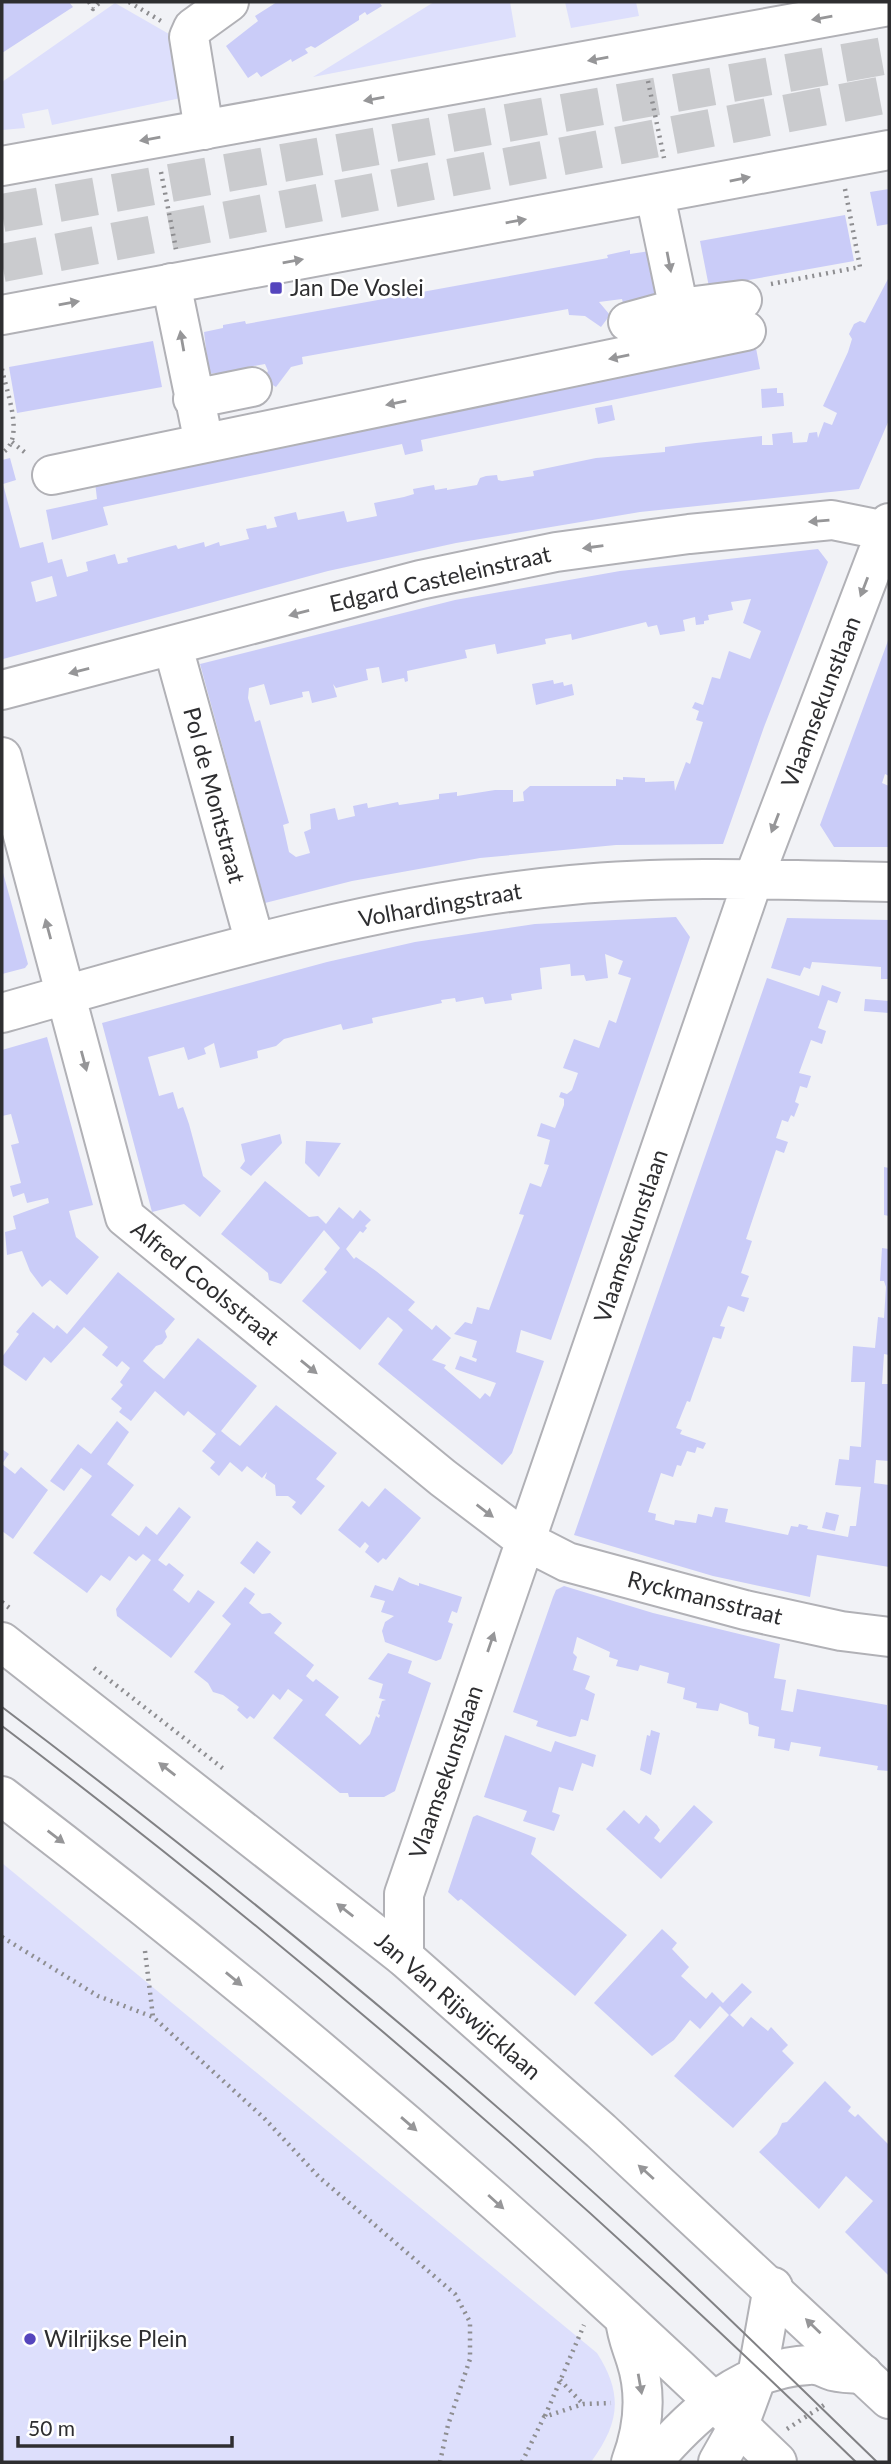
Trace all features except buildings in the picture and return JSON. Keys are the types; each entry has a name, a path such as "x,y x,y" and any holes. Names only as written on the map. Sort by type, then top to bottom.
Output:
{"street":[{"path":"204,130 189,37 193,28 229,2"},
{"path":"2,166 889,6"},
{"path":"2,315 175,271 649,196 889,150"},
{"path":"649,196 682,326"},
{"path":"175,271 192,399 204,443"},
{"path":"52,475 204,443 682,326 744,315"},
{"path":"628,322 682,326"},
{"path":"192,399 252,387"},
{"name":"Edgard Casteleinstraat","path":"2,690 420,580 555,552 689,534 832,520 887,527"},
{"name":"Vlaamsekunstlaan","path":"404,1957 404,1894 753,880 887,527"},
{"name":"Pol de Montstraat","path":"173,647 255,943"},
{"name":"Alfred Coolsstraat","path":"2,757 125,1217 443,1478 526,1541"},
{"name":"Volhardingstraat","path":"2,1013 255,943 379,913 508,892 648,880 889,882"},
{"name":"Ryckmansstraat","path":"526,1541 566,1562 745,1610 841,1631 889,1637"},
{"name":"Jan Van Rijswijcklaan","path":"2,1642 404,1957 773,2287 876,2386"},
{"path":"2,1796 110,1878 346,2071 625,2319 748,2434"},
{"path":"718,2462 748,2434 773,2287"},
{"path":"625,2319 627,2344 636,2360 643,2401 638,2445 631,2462"},
{"path":"757,2376 810,2365 876,2386"},
{"path":"652,2462 685,2424 748,2434"}],"path":[{"path":"89,2 93,9 100,2"},
{"path":"649,196 639,171 664,158 646,72 665,70 659,48"},
{"path":"744,315 751,288 860,267 840,159"},
{"path":"161,170 175,271"},
{"path":"2,369 14,431 12,442 2,453"},
{"path":"2,1937 98,1996 153,2017 264,2118 318,2178 455,2294 470,2322 470,2359 448,2425 440,2462"},
{"path":"145,1949 153,2017"},
{"path":"522,2462 584,2324"},
{"path":"561,2380 583,2404"},
{"path":"748,2434 784,2431 841,2393 876,2386"},
{"path":"544,2417 583,2404 615,2403"}],"shaded area":[{"path":"434,2 510,2 516,37 313,77"},
{"path":"565,2 636,2 639,16 571,28"},
{"path":"115,3 176,38 181,98 52,125 48,109 22,114 25,128 2,130 2,82"},
{"path":"2,1863 597,2353 611,2382 615,2409 608,2435 591,2462 2,2462"}],"tunnel":[{"path":"2,213 889,55"},
{"path":"2,263 889,94"}],"tram line":[{"path":"2,1707 241,1893 474,2087 657,2250 877,2462"},
{"path":"2,1726 224,1900 440,2081 651,2268 856,2462"}],"place":[{"name":"Jan De Voslei","path":"276,288"},
{"name":"Wilrijkse Plein","path":"30,2339"}]}
